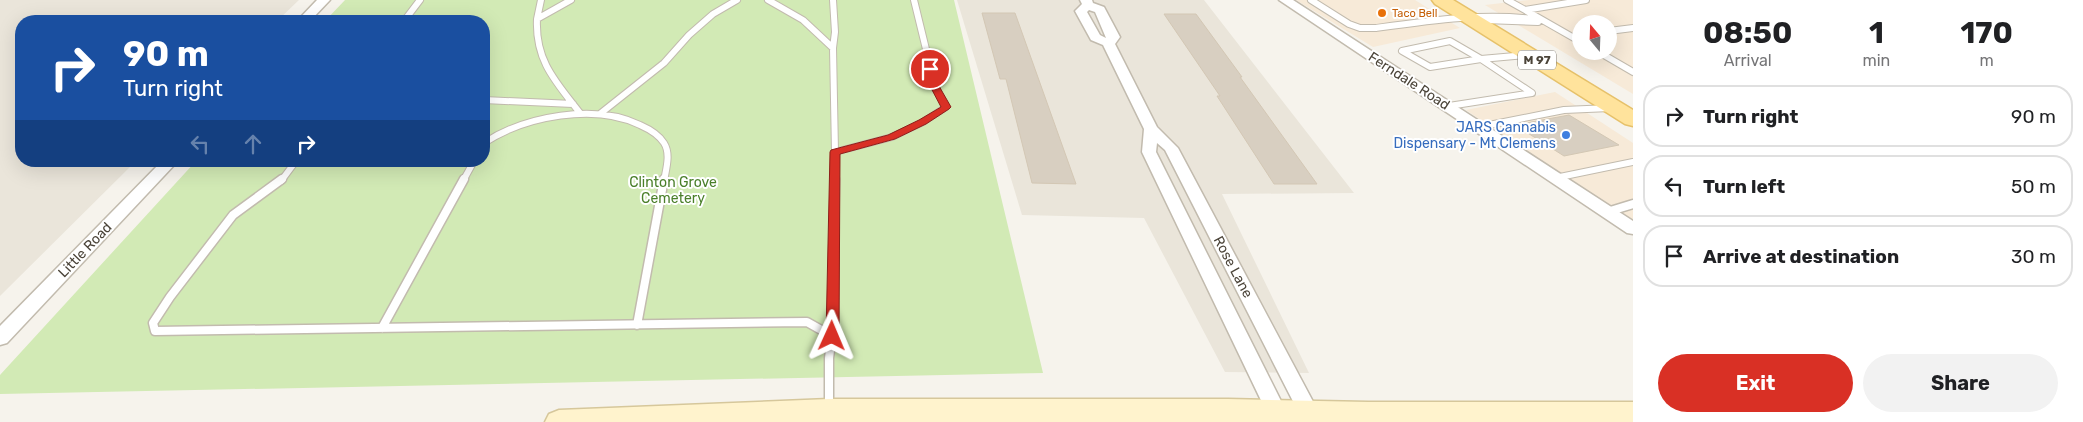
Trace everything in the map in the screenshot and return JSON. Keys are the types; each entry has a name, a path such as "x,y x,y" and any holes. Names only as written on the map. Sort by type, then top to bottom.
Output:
{"main road":[{"name":"M 97","path":"1442,0 1633,119"},
{"path":"559,422 829,410 1138,416 1231,416 1276,411 1308,411 1370,418 1518,418 1633,414"}],"street":[{"path":"309,15 324,0"},
{"name":"Ferndale Road","path":"1285,0 1449,106 1633,229"},
{"name":"Rose Lane","path":"1087,2 1081,12 1094,37 1108,43 1151,129 1171,148 1308,411"},
{"name":"Rose Lane","path":"1151,129 1149,152 1276,411"},
{"name":"Little Road","path":"0,338 165,167"}],"lane":[{"path":"409,15 420,0"},
{"path":"541,0 535,33 542,64 580,113"},
{"path":"537,19 571,0"},
{"path":"601,113 664,63 713,14 737,0"},
{"path":"768,0 779,4 819,32 833,48"},
{"path":"829,410 835,152 833,48 835,32 833,0"},
{"path":"835,152 892,137 923,122 946,107 935,86 914,0"},
{"path":"1312,0 1349,24 1360,28 1376,28 1468,17 1502,22 1536,23 1542,20"},
{"path":"1507,0 1572,37"},
{"path":"1525,10 1586,0"},
{"path":"1618,29 1633,28"},
{"path":"1449,106 1532,93 1481,59 1450,41 1402,51 1430,67 1481,59 1529,55"},
{"path":"1612,60 1633,72"},
{"path":"490,100 573,104"},
{"path":"1479,127 1564,110 1614,107"},
{"path":"490,139 502,131 550,118 580,113 601,113 630,120 652,131 665,144 668,160 637,325"},
{"path":"1555,178 1633,162"},
{"path":"292,167 282,180 233,215 153,322 155,331 807,322 832,336"},
{"path":"382,328 471,167"},
{"path":"1607,212 1633,204"}],"shaded area":[{"path":"0,0 299,0 283,15 15,15 15,167 130,167 0,296"},
{"path":"957,0 1204,0 1354,193 1222,194 1309,373 1225,372 1144,218 1022,215"},
{"path":"1296,0 1415,0 1460,28 1373,47"},
{"path":"1529,0 1633,0 1633,94 1576,60 1618,60 1618,15 1572,15 1572,57 1485,5"},
{"path":"1555,92 1633,143 1633,225 1466,110"}],"green space":[{"name":"Clinton Grove Cemetery","path":"345,0 954,0 1043,373 0,394 0,375 191,167 490,167 490,15 331,15"}],"building":[{"path":"982,13 1015,13 1076,184 1032,183 1006,79 1000,79"},
{"path":"1164,14 1196,14 1317,184 1274,184 1217,96 1220,96"},
{"name":"JARS Cannabis Dispensary - Mt Clemens","path":"1569,115 1619,145 1564,156 1515,125"}],"place":[{"name":"Taco Bell","path":"1382,13"},
{"name":"JARS Cannabis Dispensary - Mt Clemens","path":"1566,135"}],"route":[{"path":"832,336 835,152 892,137 923,122 946,107 935,86 930,69"}]}
